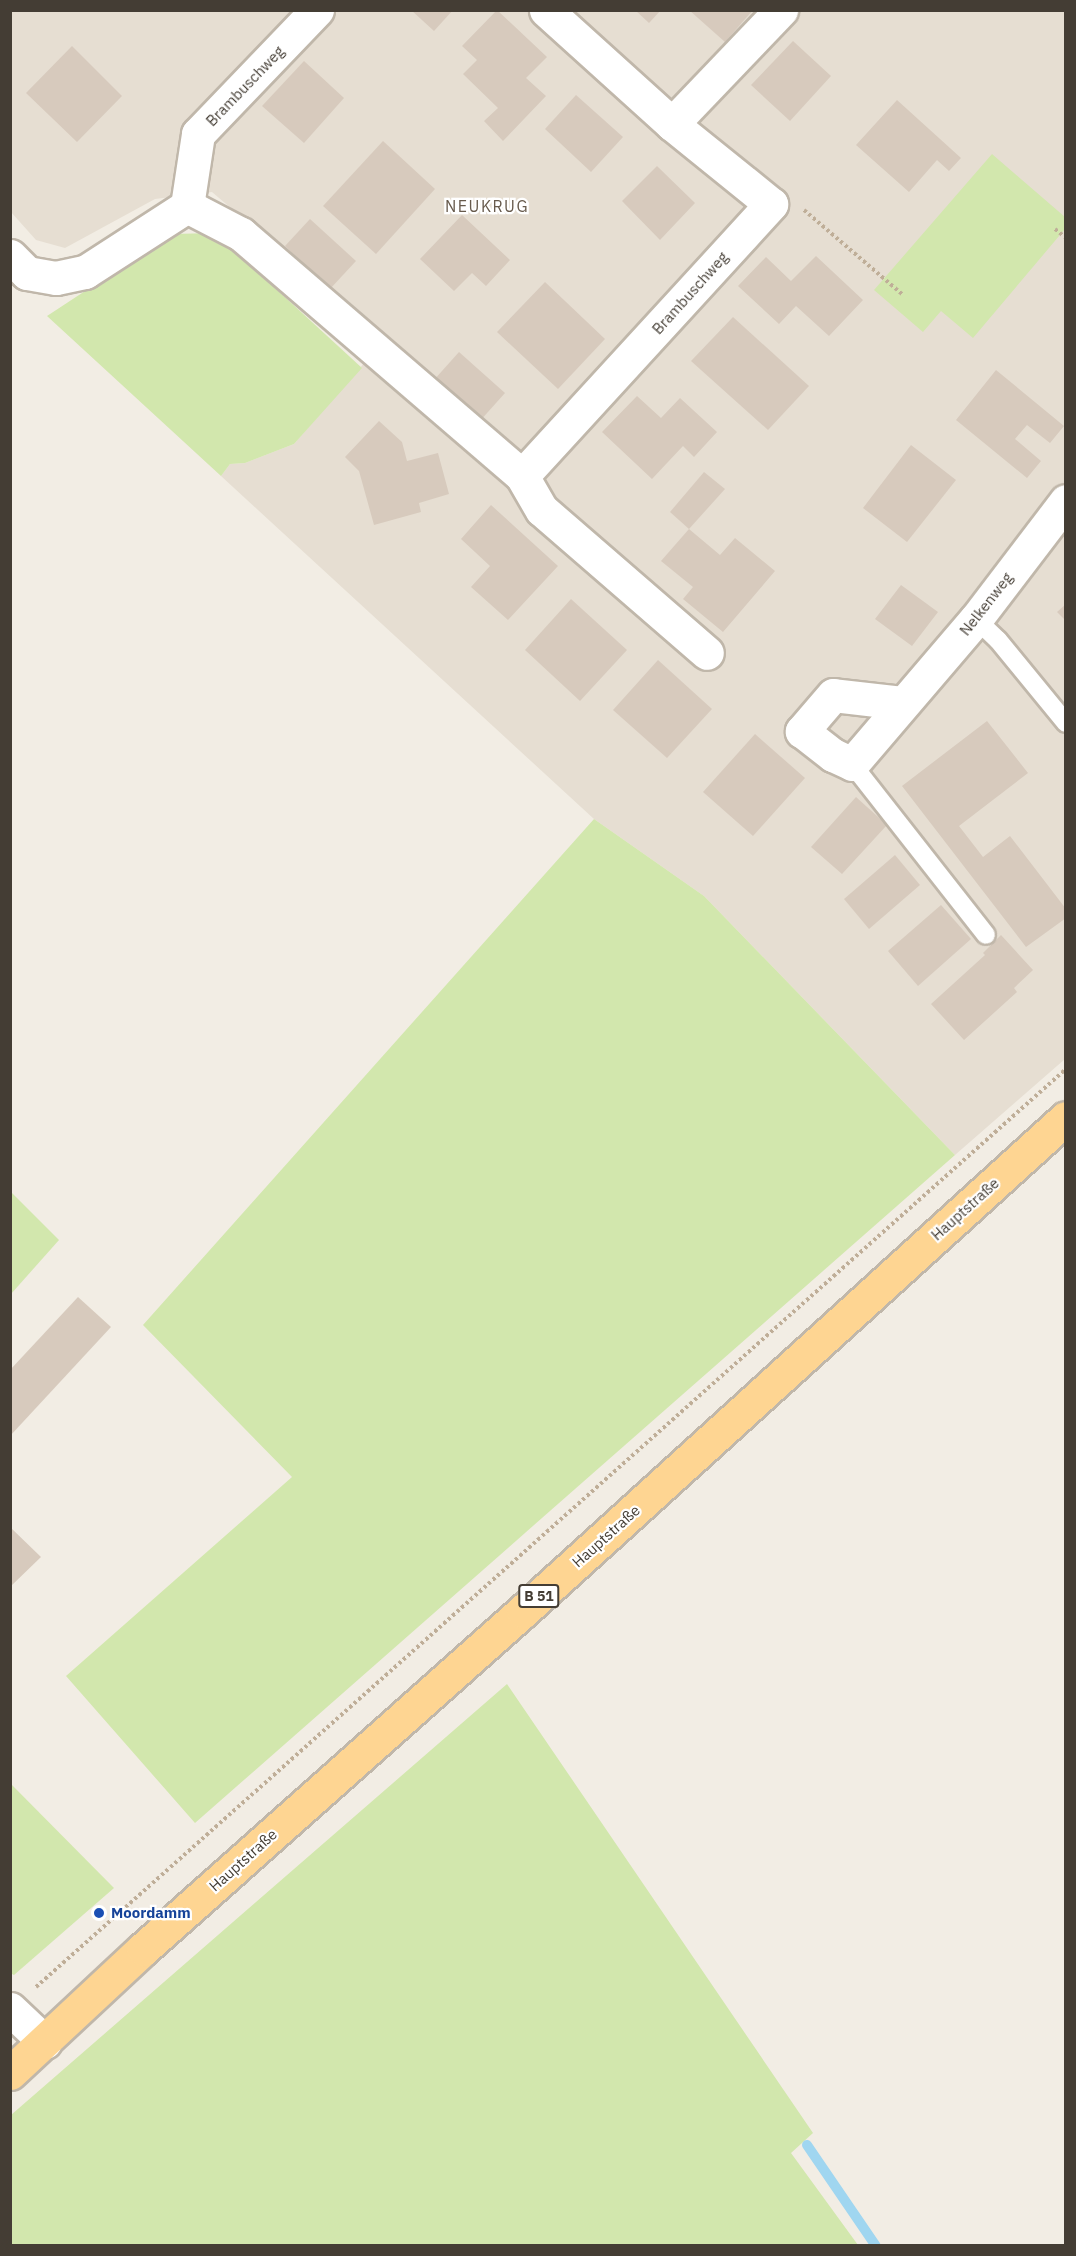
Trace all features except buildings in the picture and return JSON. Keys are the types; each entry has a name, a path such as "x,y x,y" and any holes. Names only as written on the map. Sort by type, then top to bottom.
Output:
{"main road":[{"name":"Hauptstraße","path":"10,2073 142,1949 523,1611 1065,1118"}],"street":[{"name":"Brambuschweg","path":"187,206 198,134 317,10"},
{"path":"546,10 672,123 771,204"},
{"path":"672,123 781,10"},
{"name":"Brambuschweg","path":"522,476 771,204"},
{"path":"10,256 27,273 56,278 85,272 187,206 241,234 522,476 542,510 707,653"},
{"name":"Nelkenweg","path":"852,764 976,619 1065,501"},
{"path":"852,764 833,755 802,731 832,695 902,703"},
{"path":"11,2009 45,2042"}],"lane":[{"path":"976,619 998,640 1065,723"},
{"path":"852,764 986,935"}],"path":[{"path":"771,204 802,208 902,294"},
{"path":"1055,229 1065,238"},
{"path":"11,2009 1065,1069"}],"shaded area":[{"path":"11,11 1065,11 1065,1059 955,1155 704,896 594,819 221,476 230,464 245,463 294,444 385,339 212,192 155,199 65,248 36,240 11,212"}],"green space":[{"path":"992,154 1065,217 1065,229 973,338 941,311 923,332 874,290"},
{"path":"215,233 362,368 294,444 245,463 230,464 221,476 47,316 172,234"},
{"path":"594,819 704,896 955,1155 195,1823 66,1676 292,1477 143,1325"},
{"path":"10,1191 59,1240 11,1294 10,1294"},
{"path":"507,1684 813,2133 791,2153 858,2245 11,2245 11,2115"},
{"path":"10,1783 114,1888 14,1975 10,1973"}],"waterway":[{"path":"807,2145 876,2246"}],"place":[{"name":"Moordamm","path":"99,1913"}],"district":[{"name":"NEUKRUG","path":"487,206"}]}
